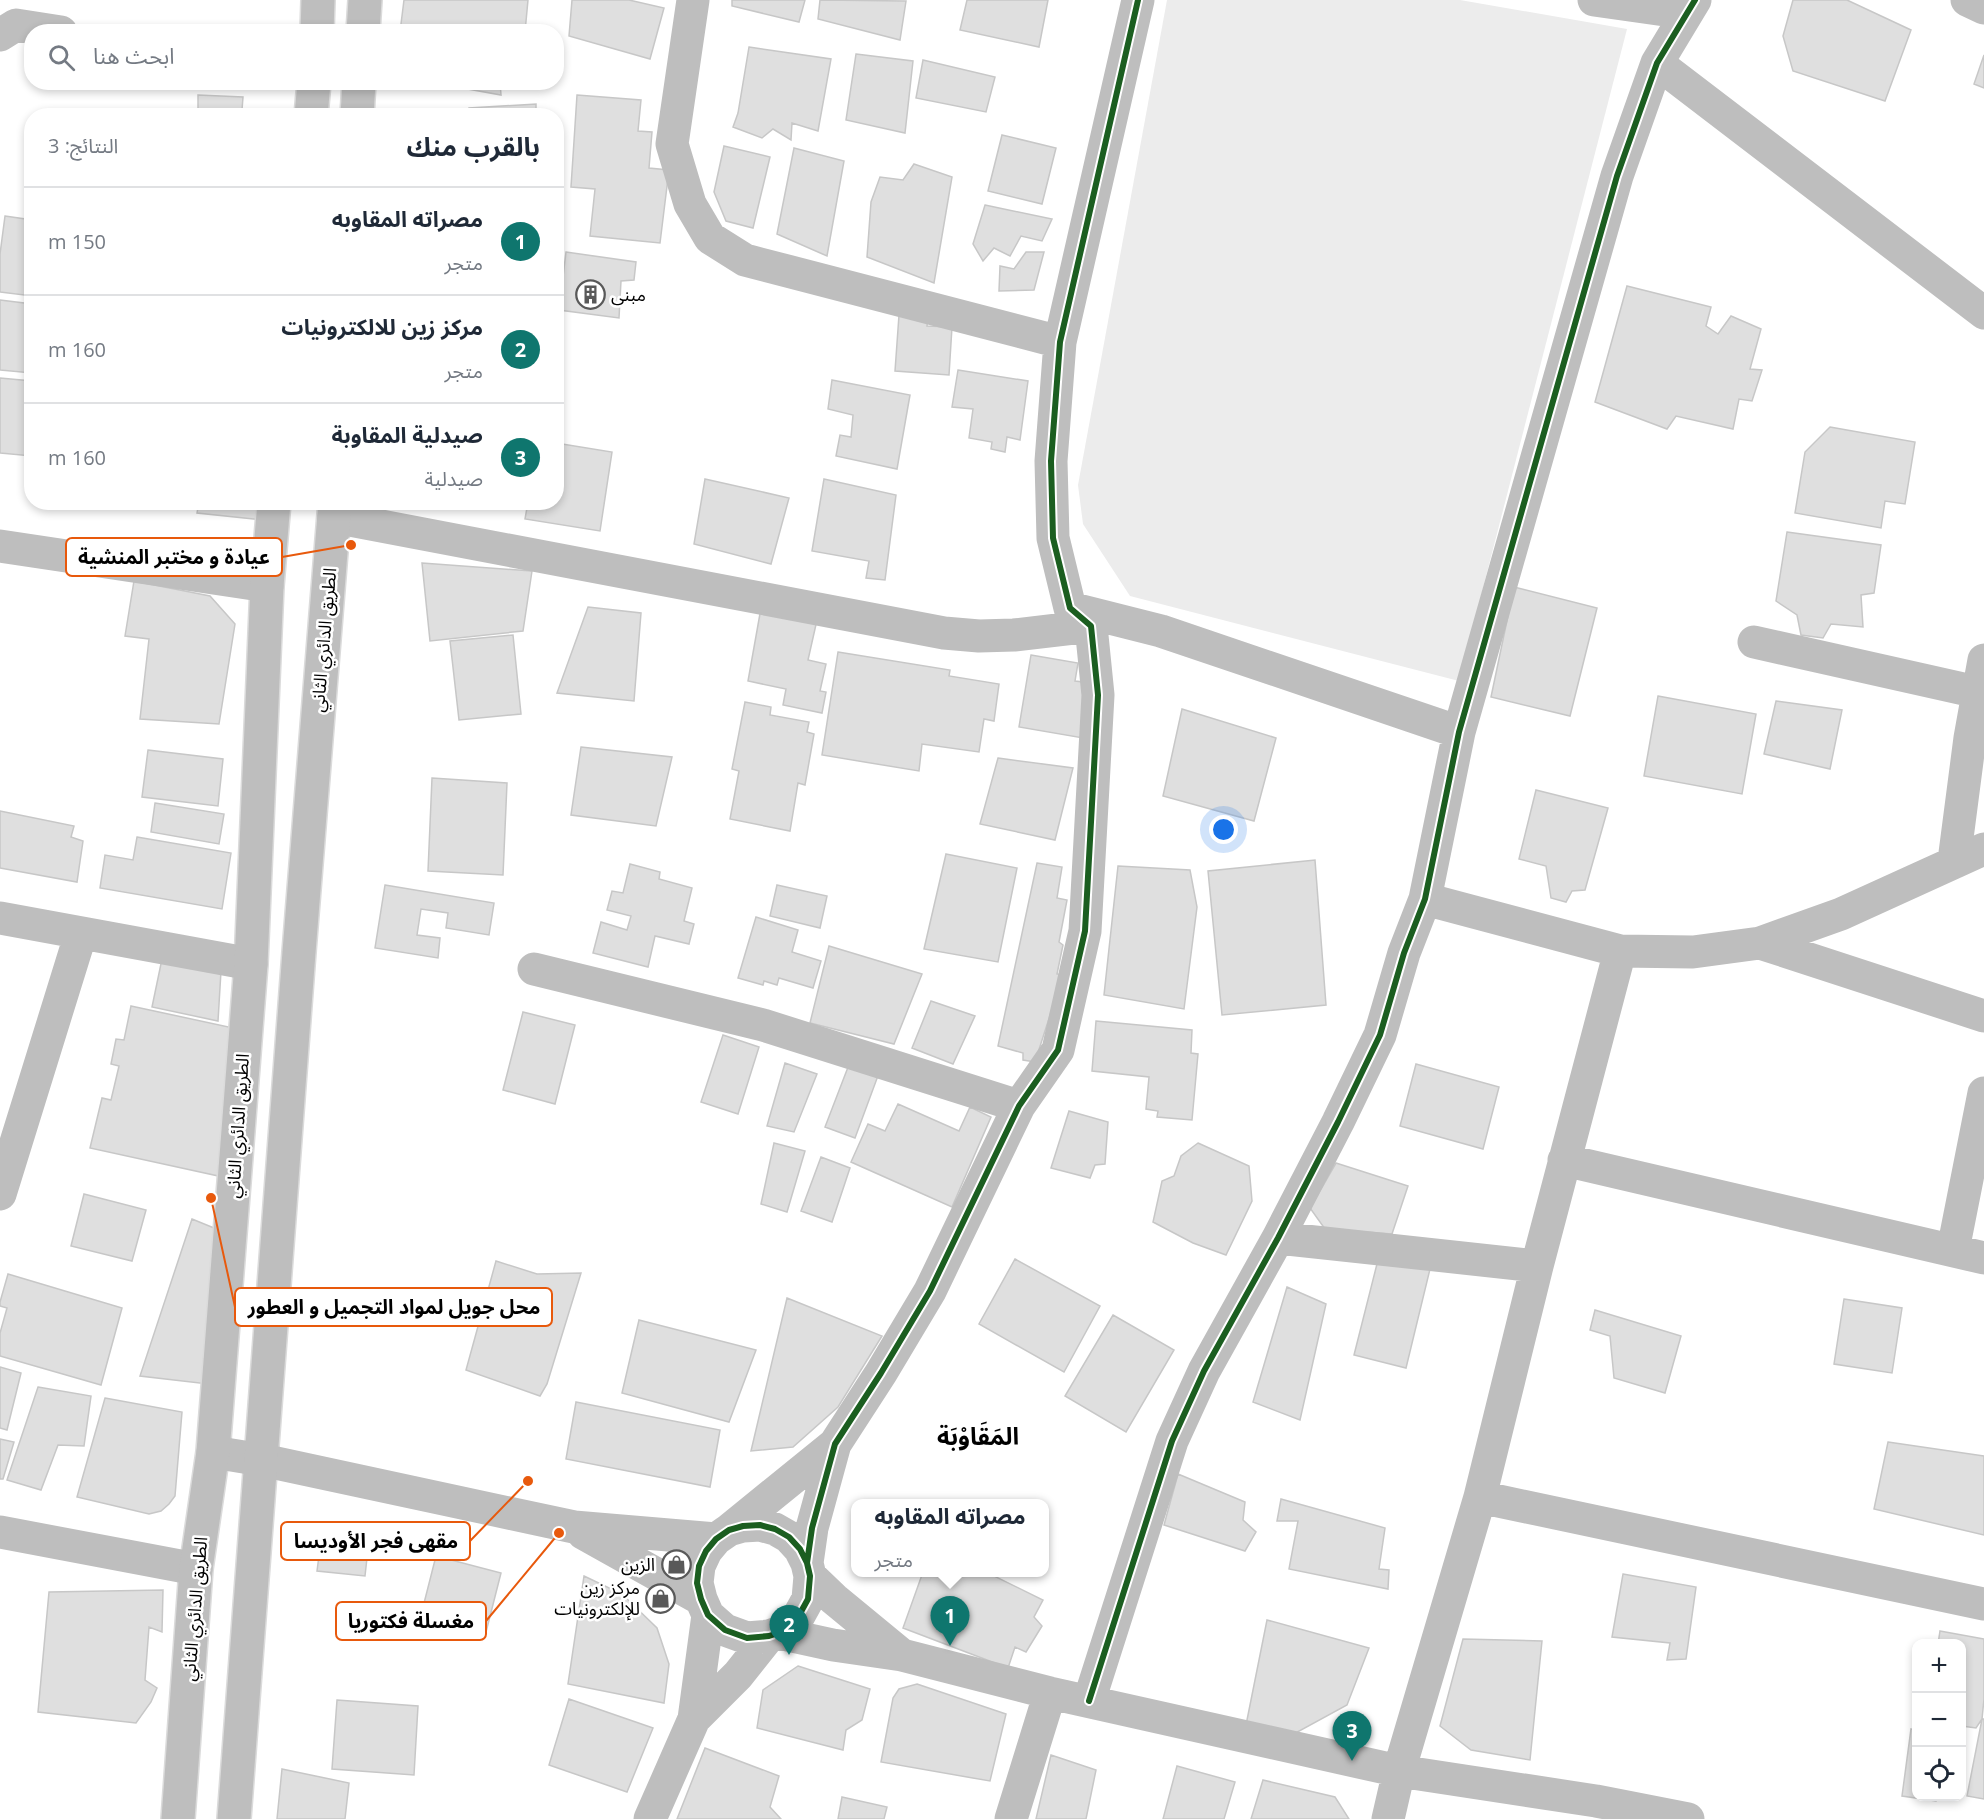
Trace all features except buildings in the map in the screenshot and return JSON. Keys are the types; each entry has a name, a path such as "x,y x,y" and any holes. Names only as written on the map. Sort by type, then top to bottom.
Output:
{"street":[{"path":"317,24 318,0"},
{"path":"364,24 365,0"},
{"path":"693,0 672,144 690,204 710,238 745,260 1060,342"},
{"path":"694,1719 774,1635 797,1619 808,1599 812,1528 835,1444 930,1291 1019,1106 1058,1050 1085,931 1098,695 1081,617 1053,538 1051,461 1060,342 1138,0"},
{"path":"1089,1701 1172,1441 1203,1371 1278,1238 1380,1035 1404,953 1425,899 1459,732 1617,176 1657,63 1691,7 1594,0"},
{"path":"1967,0 1984,8"},
{"path":"0,35 16,25 24,26"},
{"path":"1657,63 1984,314"},
{"path":"312,108 313,90"},
{"path":"357,108 359,90"},
{"name":"الطريق الدائري الثاني","path":"178,1819 196,1569 213,1452 250,964 267,586 273,510"},
{"path":"335,510 944,633 1014,636 1081,617 1161,632 1459,732"},
{"name":"الطريق الدائري الثاني","path":"234,1819 299,952 335,510"},
{"path":"0,546 267,586"},
{"path":"1754,642 1977,692"},
{"path":"1954,861 1977,692 1984,660"},
{"path":"1425,899 1620,951 1693,952 1760,943 1841,914 1984,849"},
{"path":"0,918 250,964"},
{"path":"0,1194 81,933"},
{"path":"1760,943 1984,1016"},
{"path":"1388,1819 1399,1771 1480,1497 1564,1160 1620,951"},
{"path":"534,969 763,1025 1019,1106"},
{"path":"1953,1250 1984,1093"},
{"path":"1564,1160 1984,1258"},
{"path":"1278,1238 1537,1266"},
{"path":"650,1819 694,1719 704,1607 697,1583 699,1566 706,1551 723,1534 835,1444"},
{"path":"213,1452 262,1460 574,1527 723,1534 743,1526 760,1525 775,1529 789,1537 800,1549 809,1569 834,1599 902,1655"},
{"path":"1480,1497 1984,1604"},
{"path":"574,1527 704,1607 725,1630 747,1638 774,1635 902,1655 1050,1693 1399,1771 1596,1801 1688,1819"},
{"path":"0,1532 196,1569"},
{"path":"1011,1819 1050,1693"}],"shaded area":[{"path":"1167,0 1460,0 1627,29 1459,681 1130,596 1083,524 1078,485"}],"cycle path":[{"path":"807,1563 800,1549 789,1537 775,1529 760,1525 729,1530 716,1539 706,1551 699,1566 697,1583 701,1599 708,1615 725,1630 747,1638 778,1633 797,1619 808,1599 810,1576 807,1563 812,1528 835,1444 930,1291 1019,1106 1058,1050 1085,931 1098,695 1091,626 1070,608 1053,538 1051,461 1060,342 1138,0"},
{"path":"1089,1701 1172,1441 1204,1371 1278,1238 1380,1035 1404,953 1425,899 1459,732 1617,176 1657,63 1695,0"}],"place":[{"name":"مبنى","path":"590,295"},
{"name":"عيادة و مختبر المنشية","path":"351,545"},
{"name":"محل جويل لمواد التجميل و العطور","path":"211,1198"},
{"name":"مقهى فجر الأوديسا","path":"528,1481"},
{"name":"مغسلة فكتوريا","path":"559,1533"},
{"name":"الزين","path":"676,1565"},
{"name":"مركز زين للإلكترونيات","path":"661,1598"},
{"name":"مصراته المقاوبه","path":"950,1646"},
{"name":"مركز زين للالكترونيات","path":"789,1655"},
{"name":"صيدلية المقاوبة","path":"1352,1761"}],"district":[{"name":"المَقَاوْبَة","path":"978,1437"}]}
